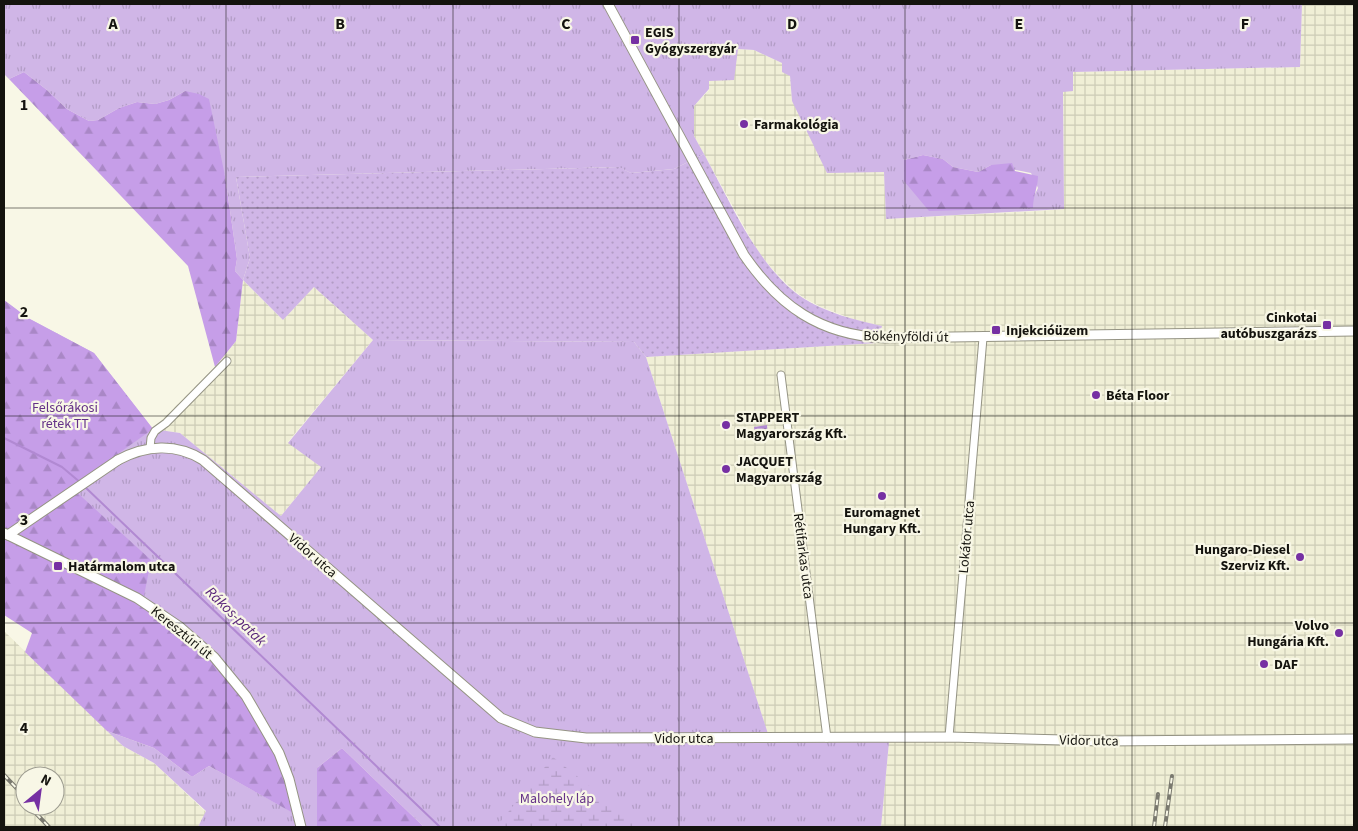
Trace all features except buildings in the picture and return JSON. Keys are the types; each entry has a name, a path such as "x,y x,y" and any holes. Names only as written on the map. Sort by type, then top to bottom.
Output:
{"street":[{"name":"Bökényföldi út","path":"608,4 744,255 764,282 786,303 816,322 841,331 884,338 1354,331"},
{"name":"Lokátor utca","path":"949,737 983,338"},
{"path":"150,448 151,438 155,431 227,362"},
{"name":"Rétifarkas utca","path":"781,375 827,738"},
{"name":"Vidor utca","path":"19,527 118,460 133,452 159,447 190,453 203,460 500,718 535,732 586,738 949,737 1101,741 1354,739"},
{"path":"5,535 19,527"},
{"path":"19,527 18,537 26,544"},
{"name":"Keresztúri út","path":"5,535 137,598 180,627 214,658 246,696 280,753 289,779 301,827"}],"shaded area":[{"path":"1302,4 1354,4 1354,827 881,827 889,742 770,741 646,357 877,343 882,326 858,321 821,307 792,289 775,272 758,252 694,136 694,106 709,90 709,81 738,49 754,50 782,63 790,76 792,101 884,172 886,219 1064,209 1063,91 1073,72 1300,67"},
{"path":"243,280 283,320 314,287 373,340 288,442 321,467 281,516 180,433 153,429 215,367 236,341"},
{"path":"4,631 123,746 154,763 206,812 198,827 4,827"}],"green space":[{"path":"4,4 1302,4 1300,67 1073,72 1073,91 1063,92 1064,209 886,219 884,172 827,173 792,101 790,76 782,72 782,63 754,50 738,49 734,80 709,81 709,89 694,106 694,136 704,154 674,169 631,173 618,167 236,177 250,258 243,280 235,271 237,259 225,176 185,91 169,100 155,104 137,102 119,108 98,120 89,121 67,109 24,72 9,79 4,74","holes":["923,155 943,159 953,167 978,172 991,165 1031,173 1038,188 1033,198 1033,208 904,160"]},
{"path":"24,72 67,109 89,121 98,120 119,108 137,102 155,104 169,100 185,91 199,94 209,99 225,176 237,259 235,271 243,280 236,341 215,367 188,266 9,79"},
{"path":"704,154 746,232 772,269 803,298 821,308 882,326 877,343 646,357 634,342 373,340 314,287 283,320 243,280 250,258 236,177 619,167 631,173 674,169"},
{"path":"923,155 943,159 953,167 978,172 991,165 1012,163 1015,171 1038,176 1033,208 929,211 904,181 904,160"},
{"name":"Felsőrákosi rétek TT","path":"4,300 28,318 94,353 153,429 180,433 281,516 321,467 288,443 373,340 634,342 646,357 770,740 889,742 881,827 424,827 342,748 317,768 317,827 198,827 206,811 154,763 123,746 107,731 154,748 192,777 209,766 292,812 244,696 193,641 142,601 71,487"},
{"name":"Felsőrákosi rétek TT","path":"4,300 28,318 94,353 153,429 71,487 151,560 143,601 193,641 244,696 280,761 293,813 209,766 192,777 154,748 107,731 25,652 32,633 4,615 4,540 6,538 4,537"},
{"path":"342,748 424,827 317,827 317,768"},
{"name":"Malohely láp","path":"553,757 641,827 496,827"}],"water":[{"path":"767,425 768,438 756,439 754,427"}],"waterway":[{"name":"Rákos-patak","path":"4,438 62,467 81,483"},
{"name":"Rákos-patak","path":"84,486 440,827"}],"railway":[{"path":"4,775 15,787"},
{"path":"1165,827 1172,776"},
{"path":"1154,827 1158,794"},
{"path":"39,816 49,827"}],"place":[{"name":"EGIS Gyógyszergyár","path":"635,40"},
{"name":"Farmakológia","path":"744,124"},
{"name":"Cinkotai autóbuszgarázs","path":"1327,325"},
{"name":"Injekcióüzem","path":"996,330"},
{"name":"Béta Floor","path":"1096,395"},
{"name":"STAPPERT Magyarország Kft.","path":"726,425"},
{"name":"JACQUET Magyarország","path":"726,469"},
{"name":"Euromagnet Hungary Kft.","path":"882,496"},
{"name":"Hungaro-Diesel Szerviz Kft.","path":"1300,557"},
{"name":"Határmalom utca","path":"58,566"},
{"name":"Volvo Hungária Kft.","path":"1339,633"},
{"name":"DAF","path":"1264,664"}]}
